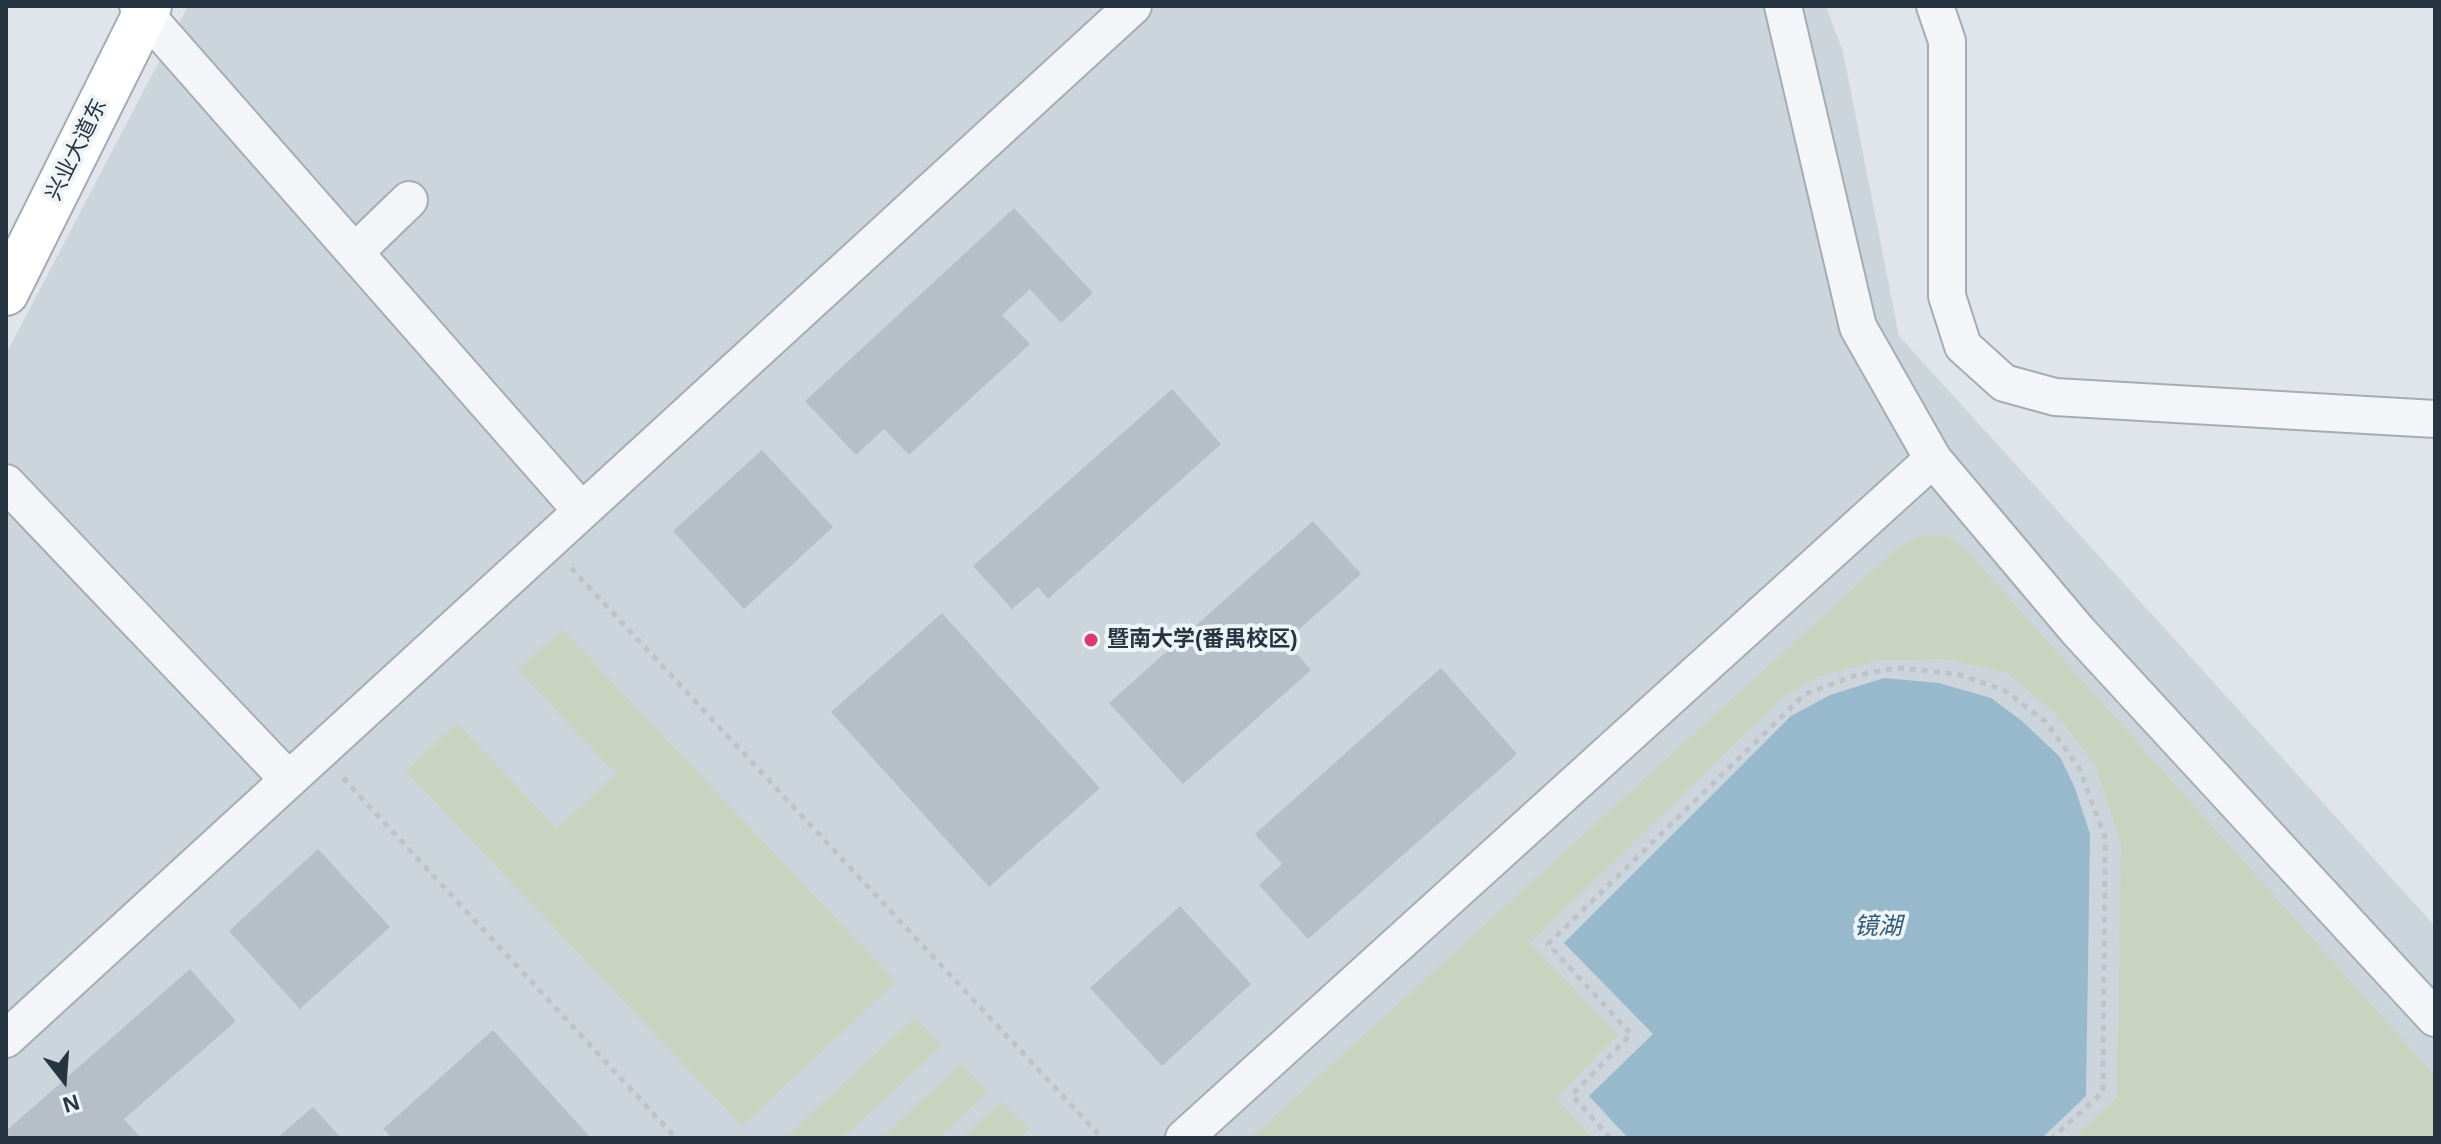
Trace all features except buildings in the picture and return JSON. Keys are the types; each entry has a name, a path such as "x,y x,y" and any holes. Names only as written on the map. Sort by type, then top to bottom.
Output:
{"main road":[{"name":"兴业大道东","path":"6,293 144,8"}],"street":[{"path":"6,1039 1133,6"},
{"path":"1783,6 1858,327 1933,459 2078,631 2435,1018"},
{"path":"1935,6 1947,41 1947,296 1963,346 2004,383 2055,397 2435,419"},
{"path":"144,8 581,510"},
{"path":"355,252 409,200"},
{"path":"1184,1138 1933,459"},
{"path":"6,483 288,779"}],"path":[{"path":"547,542 1102,1138"},
{"path":"1610,1138 1572,1095 1631,1034 1548,944 1805,694 1854,676 1897,668 1957,674 2004,690 2046,722 2079,768 2105,837 2103,1092 2052,1138"},
{"path":"318,752 676,1138"}],"shaded area":[{"name":"暨南大学(番禺校区)","path":"188,6 1826,6 1843,52 1899,336 2435,926 2435,1138 6,1138 6,354"}],"green space":[{"path":"1945,535 1965,549 2435,1076 2435,1138 2073,1138 2117,1098 2121,844 2096,766 2055,713 2007,673 1945,659 1880,660 1817,677 1781,699 1530,943 1618,1035 1556,1098 1592,1138 1251,1138 1896,549 1917,537"},
{"path":"562,629 896,982 742,1126 406,771 457,723 557,829 616,774 518,670"},
{"path":"915,1017 942,1046 843,1138 785,1138"},
{"path":"961,1063 988,1092 938,1138 881,1138"},
{"path":"1002,1101 1029,1129 1020,1138 962,1138"}],"water":[{"name":"镜湖","path":"1884,678 1939,683 1991,698 2022,721 2060,757 2075,788 2090,834 2086,1096 2042,1138 1628,1138 1589,1096 1653,1034 1564,943 1791,716 1830,695"}],"place":[{"name":"暨南大学(番禺校区)","path":"1091,640"}]}
